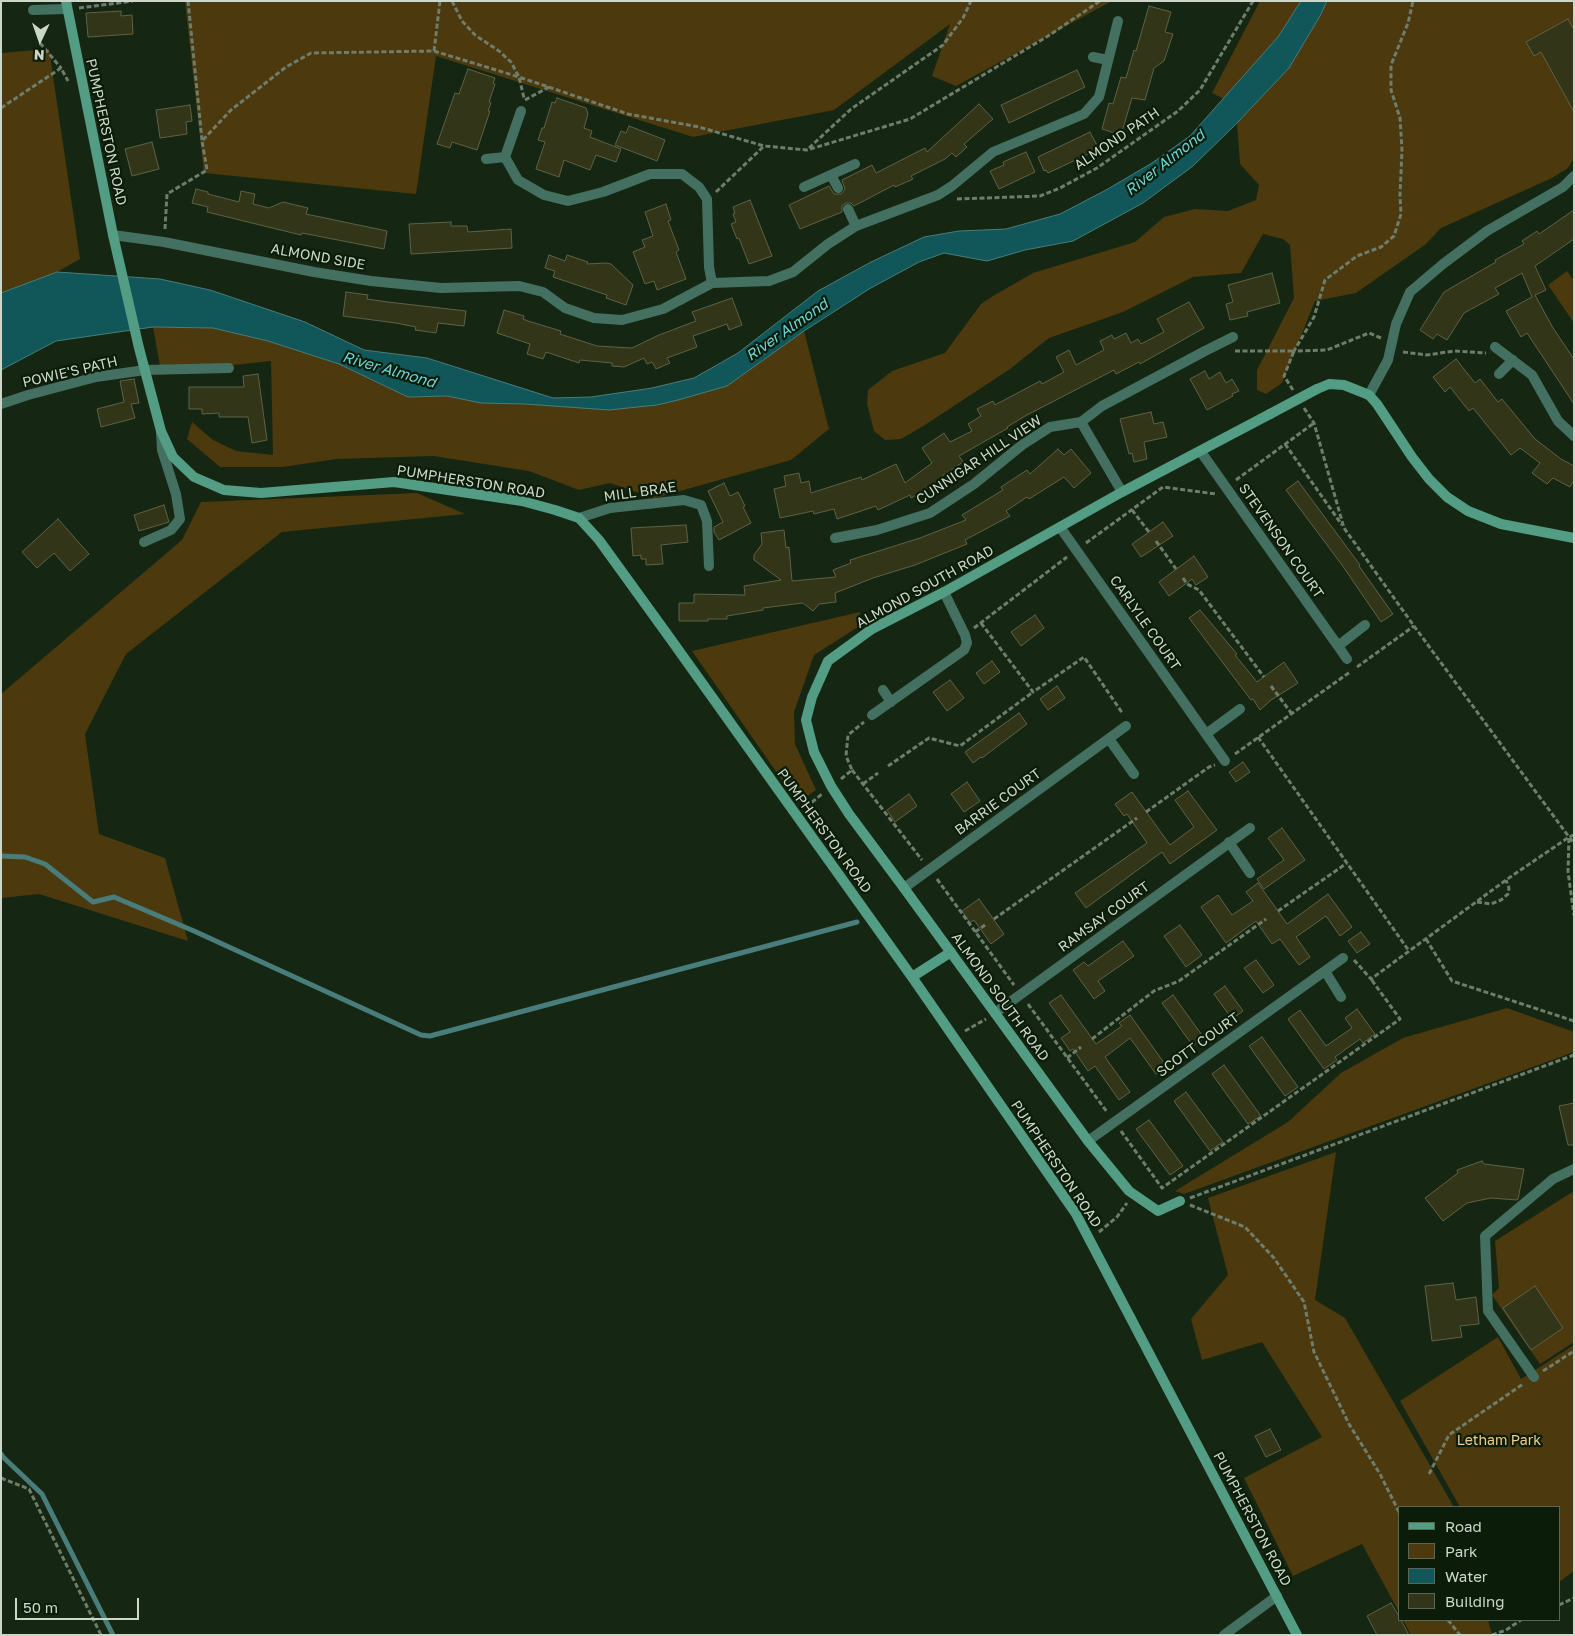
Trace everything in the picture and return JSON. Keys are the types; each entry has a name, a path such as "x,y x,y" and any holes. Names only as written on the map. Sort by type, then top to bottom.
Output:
{"main road":[{"name":"PUMPHERSTON ROAD","path":"66,5 113,235 139,348 160,431 173,457 194,477 224,490 261,493 394,482 522,501 580,518 599,540 667,634 912,977 1076,1214 1297,1635"},
{"name":"ALMOND SOUTH ROAD","path":"1180,1201 1158,1212 1129,1191 1088,1141 849,814 831,786 814,752 806,720 812,698 828,661 872,629 944,592 1122,492 1201,452 1317,389 1329,384 1344,385 1369,395"},
{"path":"1369,395 1428,479 1454,502 1468,511 1501,524 1574,538"},
{"path":"912,977 951,952"}],"street":[{"path":"32,10 66,5"},
{"path":"521,111 505,157 518,180 544,194 568,201 603,192 650,174 682,174 707,199 709,267 712,283 770,281 793,272 828,244 856,226 938,195 952,186 993,152 1084,114 1099,97 1118,21"},
{"path":"1092,57 1108,60"},
{"path":"486,159 505,157"},
{"path":"804,187 855,164"},
{"path":"831,174 838,188"},
{"path":"1369,395 1388,360 1396,324 1410,292 1487,231 1563,188 1574,176"},
{"path":"848,209 856,226"},
{"name":"ALMOND SIDE","path":"113,235 164,242 314,272 371,281 441,288 519,286 543,292 565,308 594,318 622,320 663,309 712,283"},
{"name":"CUNNIGAR HILL VIEW","path":"835,538 877,530 930,513 974,484 1022,445 1050,428 1081,422 1111,402 1205,350 1233,337"},
{"path":"1495,347 1532,375 1558,421 1574,436"},
{"path":"1499,374 1513,360"},
{"name":"POWIE'S PATH","path":"1,404 28,394 96,377 145,370 229,368"},
{"path":"1081,422 1122,492"},
{"path":"144,542 171,530 180,519 176,494 162,450 160,431"},
{"name":"STEVENSON COURT","path":"1201,452 1347,659"},
{"name":"MILL BRAE","path":"580,518 610,508 684,500 701,505 707,521 709,566"},
{"name":"CARLYLE COURT","path":"1060,527 1225,761"},
{"path":"872,715 964,650 967,643 965,635 944,592"},
{"path":"1338,646 1365,625"},
{"path":"883,690 891,702"},
{"path":"1206,734 1240,710"},
{"name":"BARRIE COURT","path":"904,888 1126,726"},
{"path":"1108,739 1134,774"},
{"name":"RAMSAY COURT","path":"995,1013 1250,828"},
{"path":"1229,842 1250,873"},
{"name":"SCOTT COURT","path":"1088,1141 1343,958"},
{"path":"1325,971 1341,997"},
{"path":"1534,1377 1488,1311 1485,1236 1553,1179 1574,1169"},
{"path":"1224,1635 1277,1596"}],"path":[{"path":"66,5 133,1"},
{"path":"164,242 167,194 207,170 202,141 188,1"},
{"path":"434,51 440,1"},
{"path":"452,1 462,21 475,35 499,51 511,62 519,77 524,100 521,111"},
{"path":"807,150 851,109 943,45 963,18 971,1"},
{"path":"202,141 239,104 286,67 311,54 434,51 519,77 628,114 699,127 764,146 807,150 910,118 1048,36 1100,1"},
{"name":"ALMOND PATH","path":"938,195 946,198 961,199 1040,196 1060,188 1097,168 1178,111 1200,90 1253,1"},
{"path":"1294,392 1284,376 1294,351 1314,317 1325,280 1357,256 1381,247 1394,236 1402,214 1400,195 1402,150 1400,118 1391,90 1391,64 1408,23 1413,1"},
{"path":"40,43 61,68 69,83"},
{"path":"1,108 61,68"},
{"path":"524,100 549,88"},
{"path":"707,199 764,146"},
{"path":"1234,351 1327,350 1369,333 1383,338 1404,353 1427,355 1454,351 1486,353 1495,347"},
{"path":"1304,408 1314,423 1344,528"},
{"path":"965,635 1163,487 1216,494 1314,423"},
{"path":"1285,444 1414,626 1574,843"},
{"path":"1132,510 1149,532"},
{"path":"1156,541 1176,569"},
{"path":"1183,578 1187,584 1199,590 1264,677"},
{"path":"981,622 1033,692"},
{"path":"1146,812 1209,767 1225,761 1414,626"},
{"path":"888,766 929,738 960,746 1084,657 1124,716 1126,726"},
{"path":"1271,686 1292,714"},
{"path":"1258,737 1409,951"},
{"path":"852,770 930,870 1162,1188 1400,1019 1371,979 1351,956 1343,958"},
{"path":"863,784 878,773"},
{"path":"994,919 1137,818"},
{"path":"1371,979 1506,880 1574,835"},
{"path":"1569,837 1568,872 1574,915"},
{"path":"1278,912 1347,863"},
{"path":"1477,902 1491,904 1501,900 1508,894 1509,888 1506,880"},
{"path":"1092,1039 1154,991 1179,981 1266,919"},
{"path":"975,932 984,925"},
{"path":"1426,939 1452,981 1574,1021"},
{"path":"954,1037 995,1013"},
{"path":"1068,1058 1081,1047"},
{"path":"1180,1201 1574,1055"},
{"path":"1090,1240 1117,1217 1134,1194"},
{"path":"1180,1201 1245,1227 1274,1258 1304,1302 1314,1352 1349,1424 1380,1474 1398,1510"},
{"path":"1429,1474 1449,1435 1574,1351"},
{"path":"1,1478 29,1489 101,1635"},
{"path":"1560,1605 1574,1598"},
{"path":"1449,1621 1460,1635"},
{"path":"1492,1635 1506,1630 1520,1621"}],"green space":[{"path":"185,1 1112,1 956,86 932,76 950,24 834,110 693,137 436,56 416,194 204,173"},
{"path":"1260,1 1301,1 1278,37 1224,99 1212,93"},
{"path":"1327,1 1574,1 1574,158 1568,168 1552,178 1441,228 1426,244 1356,293 1315,301 1282,383 1266,394 1257,390 1257,370 1294,298 1290,245 1283,239 1263,234 1241,273 1193,277 1123,312 1049,338 1010,369 901,439 885,440 874,431 867,404 868,390 892,371 945,353 981,304 993,296 1033,273 1135,242 1164,217 1195,209 1228,211 1256,200 1259,185 1240,164 1237,123 1289,68"},
{"path":"49,49 80,259 57,272 1,293 1,53"},
{"path":"1567,271 1574,281 1574,323 1548,285"},
{"path":"153,327 213,328 268,341 339,364 408,397 447,396 481,403 525,404 727,386 804,331 829,429 791,460 655,498 610,483 579,490 529,471 433,456 336,459 283,467 220,467 187,439 192,422 213,440 236,451 273,455 271,361 215,367 160,366"},
{"path":"417,493 465,514 282,532 126,654 85,734 99,834 165,858 188,941 39,894 1,898 1,694 182,540 201,502"},
{"path":"860,612 858,627 814,655 794,712 795,744 816,790 798,803 692,651"},
{"path":"1507,1008 1574,1032 1574,1052 1184,1194 1175,1191 1288,1122 1341,1073 1403,1038"},
{"path":"1336,1152 1315,1300 1345,1318 1453,1506 1398,1506 1398,1610 1362,1544 1293,1576 1244,1478 1322,1437 1262,1342 1202,1360 1191,1319 1228,1275 1208,1198"},
{"path":"1574,1191 1574,1342 1540,1364 1492,1295 1499,1288 1495,1241"},
{"name":"Letham Park","path":"1498,1337 1521,1379 1574,1345 1574,1571 1560,1581 1560,1506 1459,1506 1400,1401"},
{"path":"1404,1621 1488,1621 1492,1635 1411,1635"}],"water":[{"name":"River Almond","path":"1301,1 1327,1 1289,68 1193,166 1143,203 1073,241 1025,250 987,261 944,253 919,262 869,289 804,331 727,386 678,400 657,405 609,410 481,403 447,396 408,397 339,364 268,341 213,328 153,327 56,341 1,370 1,293 57,272 160,279 210,290 305,322 364,350 427,358 553,398 591,397 652,388 694,378 738,353 818,291 871,262 924,237 959,231 1006,229 1060,214 1152,163 1190,136 1278,37"}],"building":[{"path":"1149,6 1171,12 1165,32 1173,34 1164,61 1154,68 1145,100 1132,98 1121,135 1102,129 1109,103 1113,104 1121,77 1126,78"},
{"path":"121,11 121,16 132,15 133,34 88,37 86,13"},
{"path":"1568,19 1574,30 1574,112 1541,52 1534,56 1526,42"},
{"path":"468,69 495,78 489,102 491,103 488,111 490,111 477,150 452,142 450,148 437,144 455,93 459,94"},
{"path":"1077,70 1085,87 1009,123 1001,105"},
{"path":"557,98 586,108 588,114 584,128 592,131 590,137 621,149 616,162 596,155 590,170 564,160 559,177 536,169 545,142 538,140 552,102 555,103"},
{"path":"979,104 993,119 964,144 967,147 956,157 952,153 945,159 911,176 913,179 895,187 894,185 854,206 851,203 846,203 842,206 842,212 800,229 789,205 829,186 834,194 841,194 845,189 842,180 872,165 876,173 925,148 927,152"},
{"path":"190,105 192,121 186,122 187,134 160,138 156,110"},
{"path":"629,126 665,140 657,161 615,145 621,131 626,133"},
{"path":"1090,132 1099,149 1048,173 1046,170 1044,171 1038,157"},
{"path":"152,142 159,169 132,176 125,149"},
{"path":"1026,152 1035,172 999,189 990,171 1004,165 1003,162"},
{"path":"196,189 239,202 241,191 255,194 253,204 269,208 283,202 308,208 306,214 387,231 384,249 302,233 301,235 207,212 208,207 192,203"},
{"path":"750,200 772,256 749,264 739,238 737,239 731,224 736,222 733,207"},
{"path":"666,204 671,220 668,221 679,250 676,252 686,279 657,290 654,281 645,284 633,252 645,247 642,240 653,236 645,212"},
{"path":"1574,210 1574,239 1535,266 1546,290 1535,295 1553,328 1574,359 1574,404 1527,333 1521,337 1506,311 1532,297 1522,273 1495,288 1499,294 1464,313 1447,340 1437,334 1433,339 1420,330 1444,292 1496,262 1495,260 1524,244 1522,241 1537,231 1539,234"},
{"path":"451,222 451,226 467,226 468,232 511,229 512,248 411,254 409,224"},
{"path":"549,255 565,261 567,255 588,262 587,264 611,264 633,285 626,305 606,298 607,295 553,277 555,271 545,268"},
{"path":"1272,273 1280,303 1247,312 1248,316 1230,320 1226,304 1233,302 1228,285"},
{"path":"346,292 368,295 367,299 466,311 464,326 438,323 436,333 415,330 416,327 396,323 343,316"},
{"path":"732,298 742,325 729,330 727,324 693,336 697,347 667,358 670,363 656,369 652,362 647,364 644,358 624,367 612,366 612,363 580,360 579,363 546,352 543,359 527,354 530,344 497,333 504,310 524,316 523,319 528,321 561,331 560,334 597,346 632,348 696,321 692,312"},
{"path":"1189,302 1204,328 1140,364 1139,362 1116,374 1114,370 1025,416 959,456 963,462 942,476 943,478 911,498 910,495 878,510 876,506 837,519 834,509 814,514 813,511 780,518 774,489 786,486 784,476 799,473 801,483 809,481 811,493 861,477 862,480 896,464 905,483 932,463 922,448 944,433 950,442 972,431 968,424 981,416 977,409 993,401 995,405 1040,381 1042,384 1064,372 1056,357 1069,350 1076,365 1104,350 1100,341 1112,335 1114,339 1126,333 1131,343 1138,339 1141,344 1164,332 1157,319"},
{"path":"1456,359 1475,383 1480,379 1498,402 1502,399 1535,439 1561,459 1574,466 1574,480 1570,487 1553,478 1547,484 1532,473 1540,463 1520,448 1511,455 1473,408 1469,411 1450,387 1445,392 1433,377"},
{"path":"1205,371 1209,379 1220,372 1226,383 1232,379 1239,391 1207,410 1190,379"},
{"path":"258,374 267,440 252,443 248,417 219,417 219,413 202,414 202,409 189,409 189,387 244,387 243,376"},
{"path":"134,379 139,403 131,404 135,418 101,427 97,409 124,402 120,381"},
{"path":"1151,412 1154,424 1163,422 1167,437 1144,442 1147,459 1134,462 1132,453 1129,454 1120,419"},
{"path":"1058,449 1064,455 1071,449 1091,473 1074,488 1064,477 1029,499 1027,497 1006,511 1010,516 965,540 967,544 915,565 873,578 835,593 836,602 819,604 813,611 803,603 763,608 763,610 727,616 727,619 679,621 679,603 694,603 694,594 745,595 744,586 781,580 754,560 754,555 762,544 761,533 784,530 786,548 789,547 792,581 836,577 833,570 851,563 850,560 920,538 966,520 962,515 1003,490 1001,487 1027,470 1030,474"},
{"path":"1298,481 1360,565 1393,614 1381,622 1342,565 1286,490"},
{"path":"724,483 730,496 738,492 751,523 719,540 714,532 714,527 723,522 708,491"},
{"path":"164,505 169,522 139,531 134,515"},
{"path":"58,519 89,554 70,571 54,553 37,568 22,552"},
{"path":"1163,522 1173,536 1141,557 1132,544"},
{"path":"686,525 688,542 661,545 663,564 646,565 646,559 641,559 641,555 633,556 631,528"},
{"path":"1194,556 1208,577 1196,585 1192,579 1169,596 1159,582"},
{"path":"1200,610 1237,654 1235,655 1257,682 1284,662 1298,683 1271,700 1260,710 1189,618"},
{"path":"1035,615 1044,628 1021,646 1011,632"},
{"path":"992,661 1000,672 984,684 976,673"},
{"path":"950,680 964,698 947,711 933,692"},
{"path":"1057,686 1065,698 1048,710 1040,699"},
{"path":"1019,713 1027,724 973,763 965,752"},
{"path":"1243,762 1250,772 1236,782 1229,772"},
{"path":"967,782 980,801 964,812 951,794"},
{"path":"1188,791 1217,830 1170,864 1162,852 1086,908 1075,893 1147,843 1127,814 1124,816 1115,804 1132,792 1170,845 1194,827 1175,800"},
{"path":"909,794 917,806 895,822 887,810"},
{"path":"1282,828 1305,860 1264,889 1257,879 1284,860 1268,838"},
{"path":"1258,883 1287,924 1328,894 1352,927 1340,936 1326,916 1296,937 1310,957 1299,965 1280,939 1272,944 1256,921 1226,943 1201,907 1218,895 1232,915 1253,901 1246,892"},
{"path":"979,899 1004,934 991,944 974,920 970,923 962,911"},
{"path":"1180,925 1202,955 1186,967 1164,936"},
{"path":"1361,932 1370,944 1357,953 1348,941"},
{"path":"1123,941 1134,956 1098,981 1105,991 1094,999 1073,970 1084,962 1088,966"},
{"path":"1256,960 1274,985 1263,993 1244,968"},
{"path":"1225,986 1243,1011 1232,1019 1214,994"},
{"path":"1061,995 1096,1044 1122,1026 1119,1023 1130,1015 1167,1067 1156,1074 1130,1038 1105,1057 1130,1092 1119,1100 1095,1066 1088,1071 1073,1049 1070,1051 1061,1038 1070,1032 1049,1003"},
{"path":"1173,995 1204,1038 1193,1046 1162,1003"},
{"path":"1357,1009 1375,1034 1363,1043 1360,1039 1335,1057 1337,1060 1324,1069 1288,1019 1300,1010 1326,1046 1352,1028 1345,1018"},
{"path":"1262,1037 1298,1087 1285,1096 1249,1046"},
{"path":"1224,1065 1261,1116 1248,1124 1212,1074"},
{"path":"1186,1092 1223,1142 1210,1151 1174,1101"},
{"path":"1574,1103 1574,1145 1568,1145 1559,1106"},
{"path":"1149,1120 1183,1166 1170,1175 1136,1129"},
{"path":"1482,1161 1484,1164 1524,1169 1518,1199 1491,1198 1467,1203 1443,1221 1425,1198 1458,1173 1457,1170"},
{"path":"1453,1283 1456,1300 1476,1297 1479,1324 1460,1326 1462,1337 1432,1341 1425,1286"},
{"path":"1535,1286 1563,1328 1531,1350 1503,1308"},
{"path":"1270,1429 1281,1450 1266,1457 1255,1436"},
{"path":"1391,1603 1398,1614 1398,1621 1402,1621 1409,1635 1377,1635 1367,1616"}],"waterway":[{"path":"1,856 25,857 45,864 93,902 114,897 194,931 421,1035 430,1036 857,922"},
{"path":"1,1454 42,1494 113,1635"}]}
